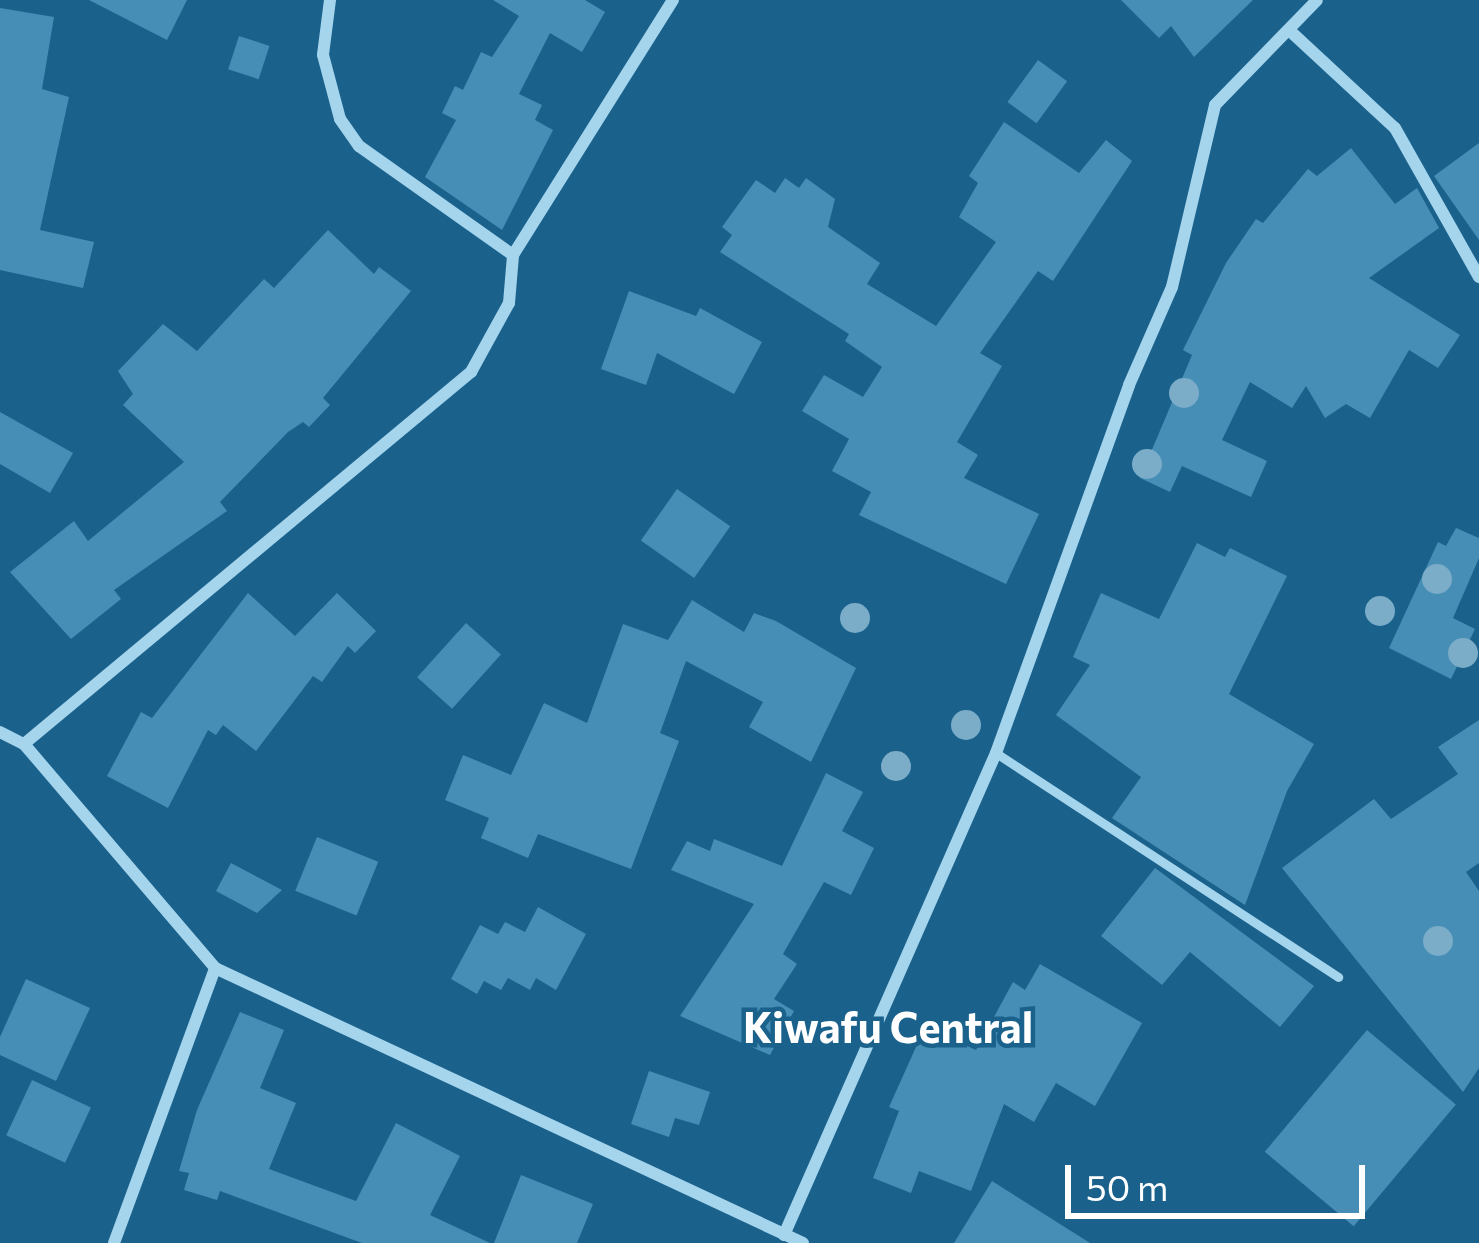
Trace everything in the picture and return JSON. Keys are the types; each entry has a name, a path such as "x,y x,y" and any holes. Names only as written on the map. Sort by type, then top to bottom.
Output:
{"street":[{"path":"330,0 323,55 340,119 359,146 513,255"},
{"path":"24,744 471,372 508,303 513,255 673,0"},
{"path":"784,1234 996,753 1129,385 1172,286 1215,105 1317,0"},
{"path":"1289,30 1395,128 1479,277"},
{"path":"0,732 24,744 215,968 803,1243"},
{"path":"113,1243 215,968"}],"lane":[{"path":"996,753 1338,977"}],"building":[{"path":"89,0 187,0 167,40"},
{"path":"493,0 585,0 605,12 582,52 550,33 519,94 542,105 535,120 553,130 502,230 425,177 456,120 442,113 455,86 463,90 481,52 492,57 519,16"},
{"path":"1121,0 1253,0 1194,57 1171,26 1159,38"},
{"path":"0,8 54,17 42,89 69,97 40,230 94,242 83,288 0,270"},
{"path":"239,36 269,46 259,79 228,69"},
{"path":"1038,60 1067,81 1037,123 1007,102"},
{"path":"1004,122 1079,173 1106,140 1132,161 1053,281 1038,271 980,353 1002,366 957,442 978,455 964,478 1039,514 1006,584 859,515 871,492 832,471 849,439 802,411 824,375 863,397 882,367 845,341 849,334 720,252 732,235 722,227 756,180 775,193 785,178 799,188 806,178 835,199 828,227 880,263 867,284 936,326 996,242 959,217 978,183 969,176"},
{"path":"1479,143 1479,240 1434,176"},
{"path":"1351,148 1395,204 1417,188 1439,228 1369,278 1460,335 1438,368 1409,350 1370,418 1346,404 1325,418 1306,386 1292,408 1250,382 1222,440 1267,461 1251,497 1182,466 1170,492 1140,478 1192,355 1183,350 1226,263 1256,219 1263,223 1308,169 1317,176"},
{"path":"328,230 374,274 379,267 411,291 323,398 330,405 309,427 303,422 288,432 220,502 227,511 114,590 121,599 71,639 10,572 74,521 88,541 184,462 123,405 133,394 118,371 163,324 197,351 264,279 274,288"},
{"path":"629,291 696,316 700,308 762,342 734,394 657,353 646,385 601,369"},
{"path":"0,412 73,453 50,493 0,464"},
{"path":"677,489 730,526 694,578 641,541"},
{"path":"1456,528 1479,538 1479,558 1453,618 1475,629 1451,679 1389,648 1438,542 1446,546"},
{"path":"1197,543 1225,557 1230,548 1287,576 1229,694 1314,744 1287,791 1245,905 1112,818 1141,777 1056,715 1090,665 1073,657 1101,593 1159,619"},
{"path":"248,593 295,636 337,593 376,631 355,653 348,646 322,682 313,676 256,751 223,725 216,735 208,730 168,808 107,776 141,712 152,718"},
{"path":"692,600 744,632 754,613 776,621 856,668 811,762 749,727 763,702 686,661 660,733 679,741 631,869 538,834 528,858 481,838 489,818 445,800 463,755 511,775 544,703 587,723 623,624 668,640"},
{"path":"466,623 501,654 452,709 417,677"},
{"path":"1479,720 1479,863 1466,872 1479,891 1479,1068 1463,1092 1282,868 1374,799 1391,819 1458,774 1438,747"},
{"path":"826,773 863,792 842,831 874,848 851,895 824,882 783,954 797,964 774,999 794,1011 770,1055 680,1016 754,904 671,870 687,841 710,851 714,839 782,866"},
{"path":"317,837 378,862 356,916 295,891"},
{"path":"231,863 282,890 257,913 216,891"},
{"path":"1155,868 1314,986 1280,1027 1190,952 1162,985 1101,936"},
{"path":"538,907 586,934 556,990 536,978 530,990 508,978 501,990 484,981 477,994 451,979 480,925 498,934 505,922 525,932"},
{"path":"1040,964 1142,1023 1095,1106 1056,1083 1034,1122 1004,1104 971,1191 919,1171 911,1193 873,1178 899,1111 889,1107 925,1027 976,1050 1013,982 1025,990"},
{"path":"26,979 90,1008 56,1081 0,1055 0,1037"},
{"path":"240,1012 284,1030 260,1088 296,1103 269,1169 356,1201 396,1123 460,1156 430,1215 490,1243 362,1243 220,1191 217,1200 184,1190 189,1173 179,1171 197,1110"},
{"path":"1367,1030 1456,1105 1354,1226 1265,1152"},
{"path":"649,1071 710,1092 699,1125 675,1118 669,1137 631,1124"},
{"path":"32,1080 91,1107 65,1163 6,1135"},
{"path":"521,1175 593,1204 577,1243 494,1243"},
{"path":"992,1181 1090,1243 954,1243"}],"district":[{"name":"Kiwafu Central","path":"888,1026"}]}
